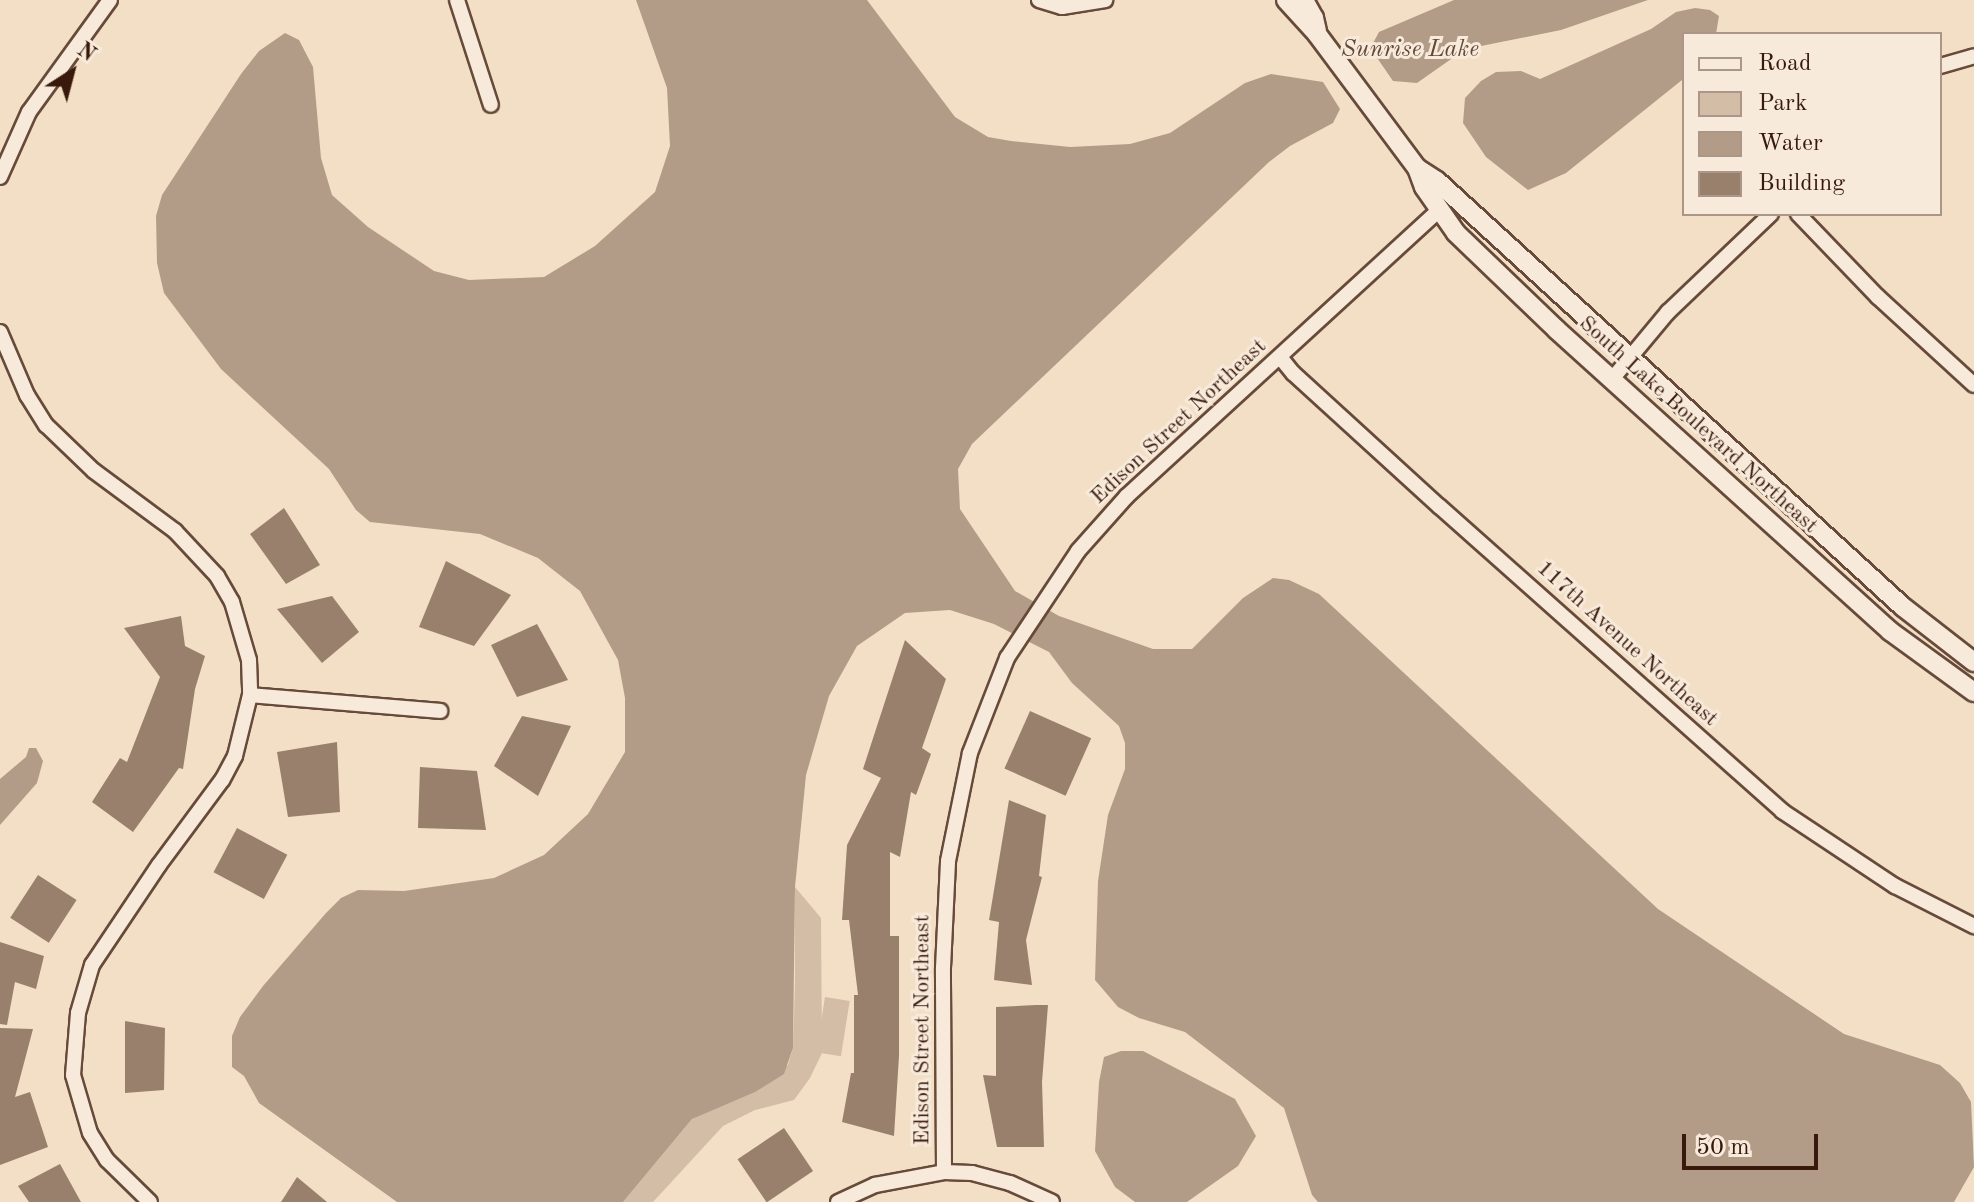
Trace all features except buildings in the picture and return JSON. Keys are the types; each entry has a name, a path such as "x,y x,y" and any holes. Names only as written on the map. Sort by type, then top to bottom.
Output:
{"street":[{"path":"0,177 29,112 110,0"},
{"path":"457,0 491,105"},
{"path":"1039,0 1062,7 1096,4 1105,0"},
{"name":"South Lake Boulevard Northeast","path":"1286,0 1320,38 1417,168 1439,210 1517,292 1890,631 1974,692"},
{"name":"South Lake Boulevard Northeast","path":"1304,0 1320,38"},
{"path":"1942,65 1974,56"},
{"name":"South Lake Boulevard Northeast","path":"1417,168 1437,181 1903,607 1974,662"},
{"name":"Edison Street Northeast","path":"944,1172 943,968 948,861 970,753 1007,658 1056,582 1127,496 1439,210"},
{"path":"1613,378 1668,312 1769,216"},
{"path":"1800,216 1878,297 1974,385"},
{"path":"1,338 27,395 46,425 94,471 175,531 217,576 241,629 249,660 250,695 235,756 222,780 159,865 92,965 78,1013 73,1075 90,1133 107,1160 150,1202"},
{"name":"117th Avenue Northeast","path":"1280,357 1293,373 1440,507 1782,811 1895,886 1974,926"},
{"path":"250,695 440,711"},
{"path":"838,1202 875,1185 944,1172 972,1173 1010,1183 1052,1202"}],"green space":[{"path":"795,887 821,918 822,1053 810,1078 794,1100 755,1110 723,1126 653,1202 623,1202 692,1119 788,1065 793,1048"},
{"path":"825,997 850,1001 841,1056 816,1052"}],"water":[{"path":"636,0 867,0 955,117 988,137 1011,141 1070,147 1130,144 1170,133 1245,83 1271,74 1323,82 1340,109 1333,123 1290,146 1269,162 972,444 958,469 960,509 1015,591 1059,616 1153,649 1192,649 1243,598 1273,578 1289,580 1319,594 1658,909 1844,1034 1940,1065 1960,1083 1971,1102 1974,1167 1954,1202 1318,1202 1312,1195 1284,1108 1185,1032 1139,1018 1118,1007 1095,980 1098,881 1108,815 1125,769 1125,743 1119,726 1072,683 1049,652 994,624 950,610 905,613 857,646 829,696 806,775 795,887 793,1048 784,1074 755,1092 692,1119 623,1202 397,1202 259,1103 244,1076 232,1067 232,1036 240,1017 263,986 326,913 341,898 358,890 404,891 494,878 544,855 588,814 625,752 625,698 618,660 580,591 538,558 480,534 370,522 356,510 329,469 221,369 164,293 157,263 156,216 162,195 241,74 259,51 285,33 299,40 313,67 321,158 332,195 368,227 434,271 469,280 544,277 595,246 655,192 670,146 667,88"},
{"name":"Sunrise Lake","path":"1454,0 1648,0 1561,30 1481,46 1454,57 1417,83 1393,81 1373,52 1372,45 1379,32"},
{"path":"1695,8 1710,10 1719,16 1716,32 1682,32 1682,80 1566,173 1528,190 1486,157 1463,123 1465,98 1481,81 1496,72 1521,71 1540,79 1651,29 1676,12"},
{"path":"29,748 36,748 43,761 37,783 0,825 0,779 26,757"},
{"path":"1121,1051 1143,1051 1235,1099 1256,1136 1238,1166 1187,1202 1135,1202 1115,1187 1095,1151 1099,1082 1104,1057"}]}
